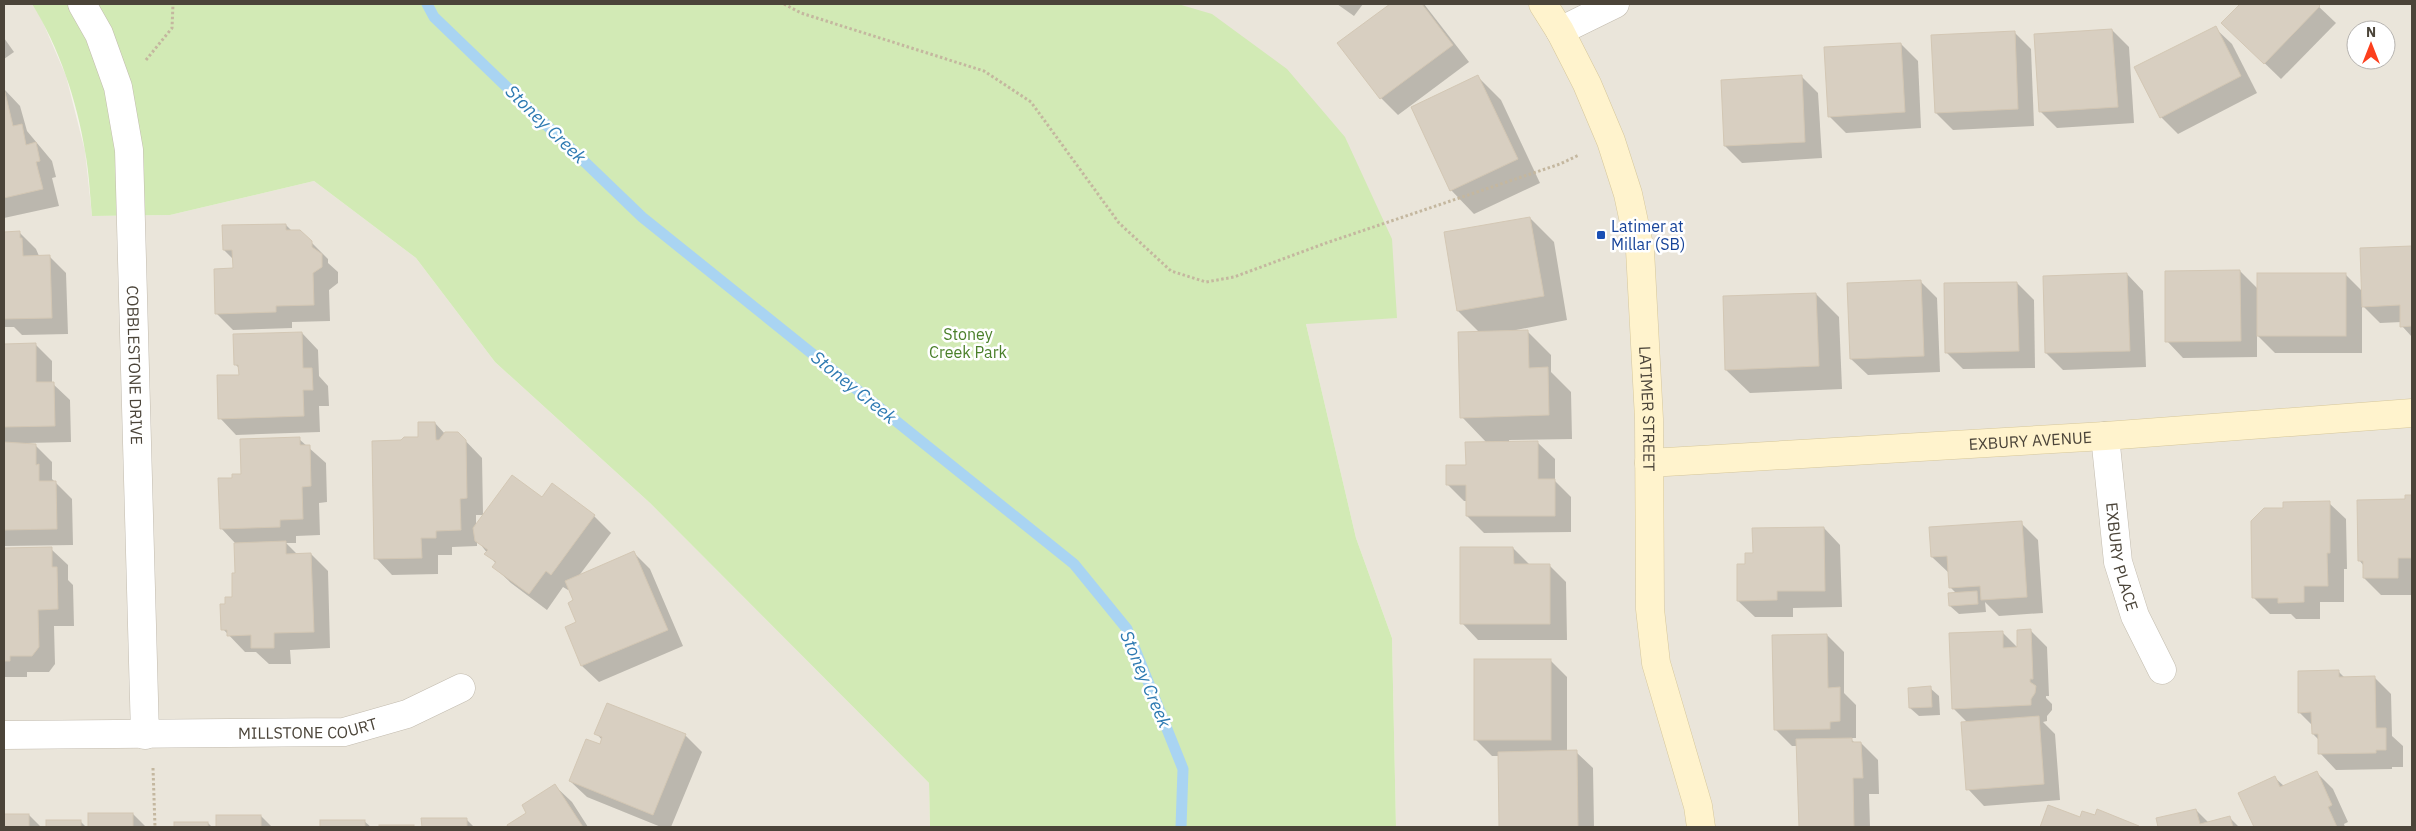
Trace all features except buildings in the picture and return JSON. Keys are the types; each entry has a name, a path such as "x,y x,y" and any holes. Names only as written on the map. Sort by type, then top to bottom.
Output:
{"street":[{"name":"COBBLESTONE DRIVE","path":"82,4 99,34 118,87 129,150 149,748"},
{"name":"LATIMER STREET","path":"1543,4 1560,30 1611,141 1628,194 1640,250 1646,327 1650,609 1656,663 1698,806 1701,827"},
{"path":"1560,30 1615,4"},
{"name":"EXBURY AVENUE","path":"1649,463 2106,436 2412,413"},
{"name":"EXBURY PLACE","path":"2106,436 2118,562 2135,616 2162,670"},
{"name":"MILLSTONE COURT","path":"4,736 149,748 344,732 408,714 462,688"}],"path":[{"path":"118,87 147,60 172,28 173,4"},
{"path":"784,4 801,13 984,71 1031,102 1119,223 1171,270 1206,282 1234,277 1326,243 1560,164 1611,141"},
{"path":"149,748 155,827"}],"shaded area":[{"path":"4,4 32,4 41,18 66,76 85,151 92,216 170,215 314,181 416,258 495,362 650,503 929,783 930,827 4,827"},
{"path":"1178,4 2412,4 2412,827 1396,827 1392,638 1356,538 1306,324"}],"green space":[{"name":"Stoney Creek Park","path":"32,4 1178,4 1212,14 1287,69 1345,137 1392,239 1397,318 1306,324 1356,538 1392,638 1396,827 930,827 929,783 650,503 495,362 416,258 314,181 170,215 92,216 82,132 72,94 51,38"}],"waterway":[{"name":"Stoney Creek","path":"427,4 434,17 642,217 1074,564 1127,629 1183,769 1181,827"}],"place":[{"name":"Latimer at Millar (SB)","path":"1601,235"}]}
